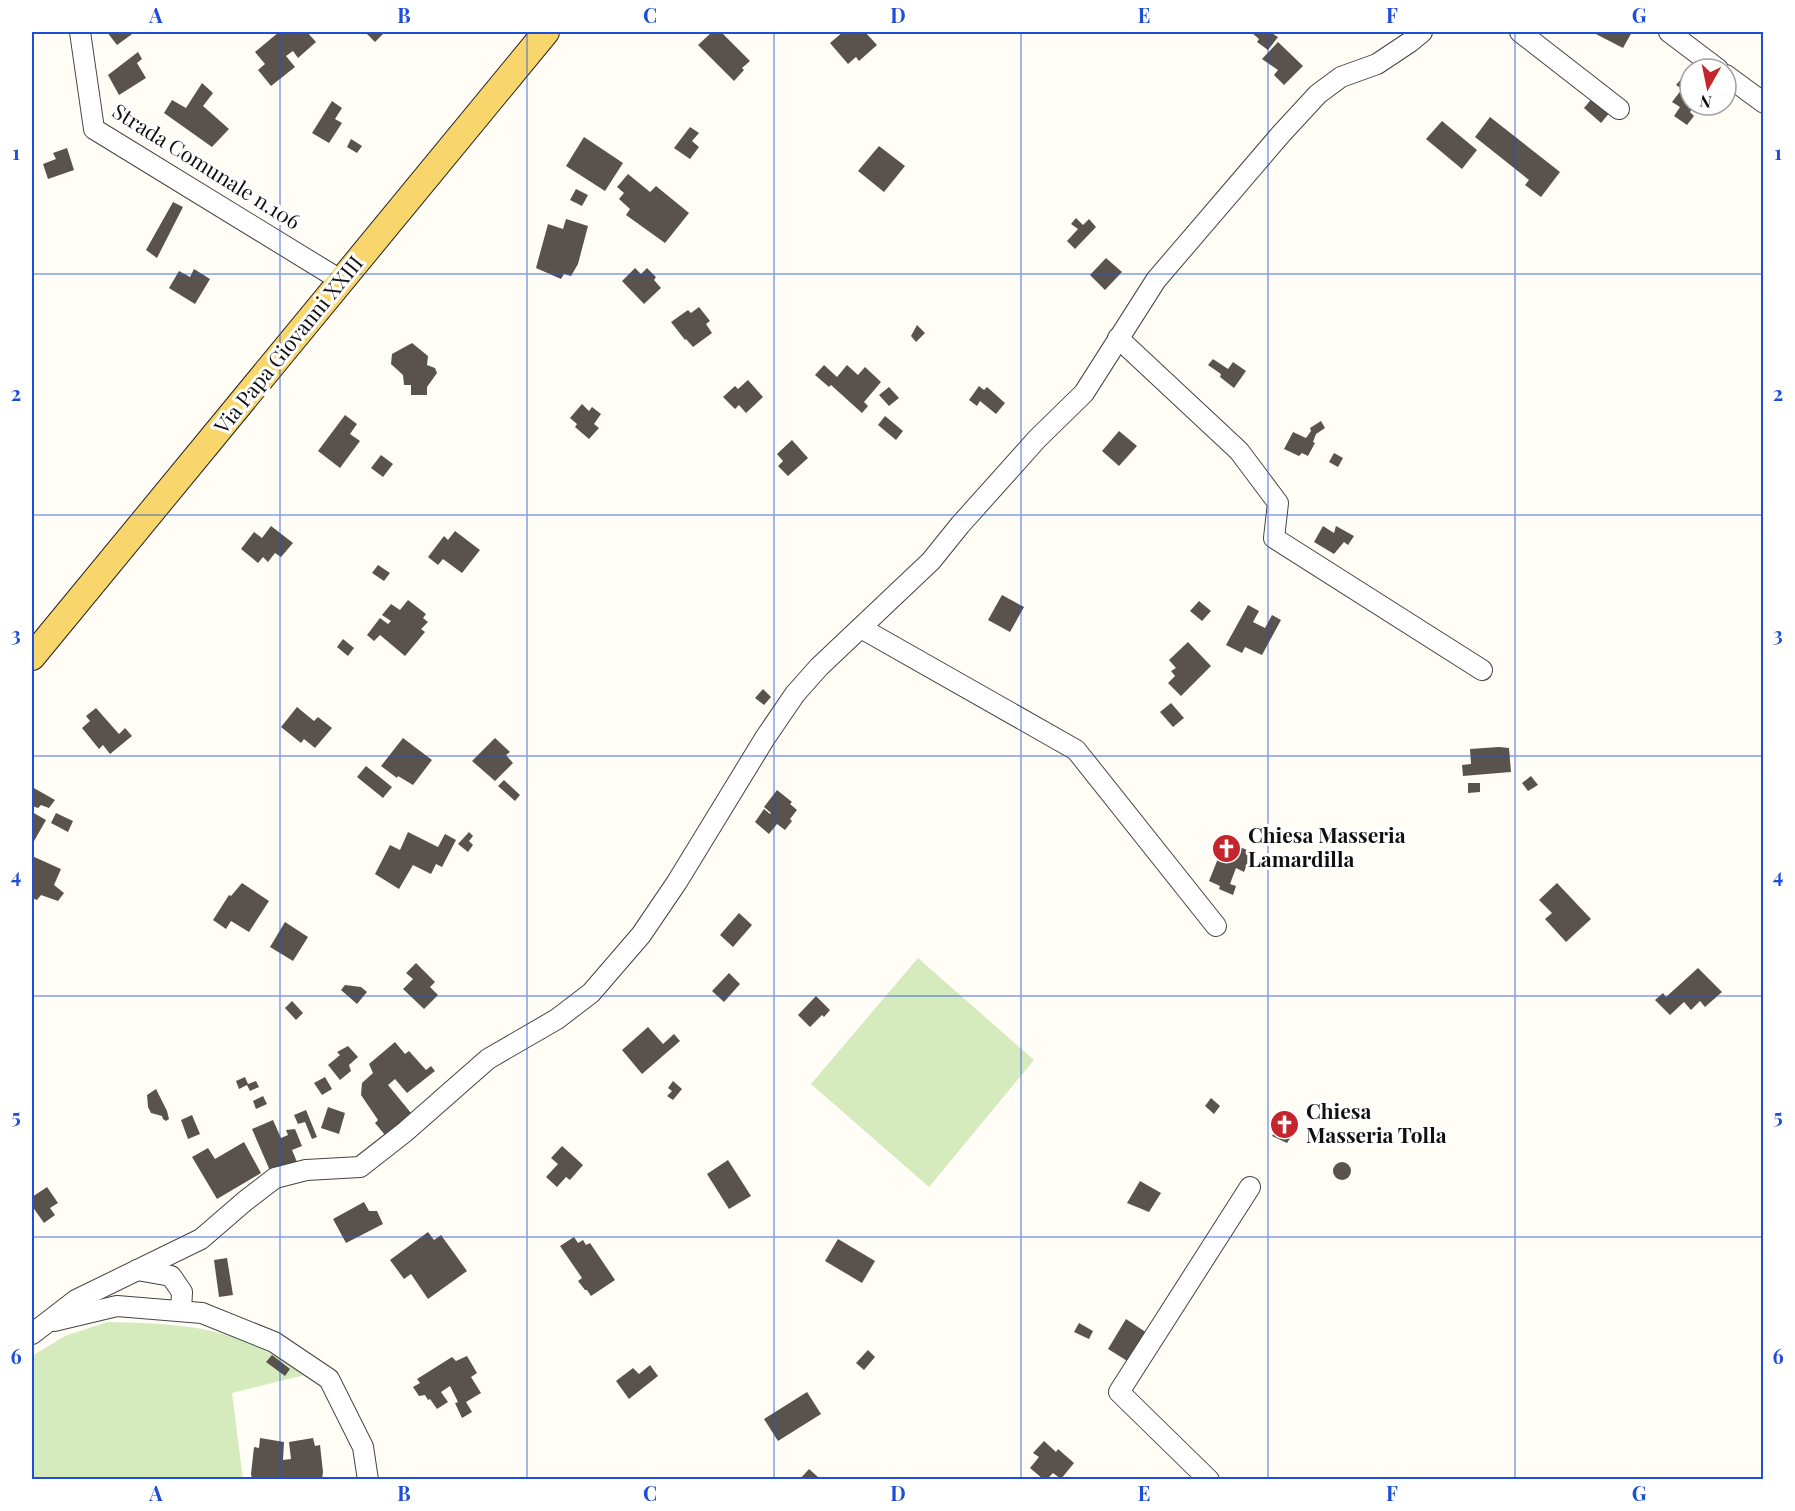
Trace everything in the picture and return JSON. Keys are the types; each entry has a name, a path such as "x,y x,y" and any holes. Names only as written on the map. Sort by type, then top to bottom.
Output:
{"main road":[{"name":"Via Papa Giovanni XXIII","path":"32,657 546,32"}],"street":[{"name":"Strada Comunale n.106","path":"80,32 94,129 342,281"},
{"path":"32,1334 76,1299 201,1239 275,1178 306,1170 360,1167 406,1131 488,1059 557,1019 591,993 641,935 795,694 819,667 931,561 1030,447 1084,393 1156,280 1317,94 1341,77 1377,64 1422,32"},
{"path":"1520,32 1619,110"},
{"path":"1670,32 1702,57"},
{"path":"1738,84 1764,104"},
{"path":"1118,338 1239,451 1278,502 1274,538 1482,670"},
{"path":"861,628 1076,750 1216,926"},
{"path":"1209,1479 1119,1392 1250,1186"},
{"path":"137,1270 171,1276 182,1292 181,1311"},
{"path":"109,1284 117,1306"},
{"path":"49,1322 117,1306 181,1311 201,1313 274,1342 329,1379 363,1447 368,1479"}],"green space":[{"path":"918,958 1034,1060 929,1187 811,1084"},
{"path":"107,1322 162,1324 217,1332 252,1344 309,1374 232,1393 243,1479 32,1479 32,1356 65,1336"}],"building":[{"path":"107,32 135,32 117,45"},
{"path":"279,32 307,32 316,42 298,58 293,51 286,56 295,67 271,86 258,70 265,64 255,52"},
{"path":"365,32 385,32 375,42"},
{"path":"712,32 721,32 750,61 742,68 744,70 734,81 698,45"},
{"path":"843,32 865,32 877,45 859,61 856,57 848,64 830,43"},
{"path":"1253,32 1270,32 1278,37 1268,50 1257,42 1259,39"},
{"path":"1592,32 1632,32 1623,48"},
{"path":"1278,42 1303,66 1284,85 1274,75 1278,70 1262,59"},
{"path":"138,52 142,59 137,63 146,78 119,95 108,75"},
{"path":"202,83 213,93 203,106 229,129 212,147 164,113 172,100 186,108"},
{"path":"1678,94 1678,106 1672,102"},
{"path":"1594,96 1611,111 1601,123 1584,108"},
{"path":"332,101 342,108 335,119 342,123 329,143 312,133"},
{"path":"1678,110 1678,117 1693,117 1687,125 1674,116"},
{"path":"1490,117 1560,172 1541,197 1525,185 1529,180 1475,137"},
{"path":"1442,121 1477,150 1462,169 1426,139"},
{"path":"690,127 699,133 692,141 699,147 690,159 674,148"},
{"path":"584,137 623,163 605,191 566,166"},
{"path":"351,139 362,146 357,153 347,147"},
{"path":"879,146 905,166 884,192 858,171"},
{"path":"67,148 74,170 48,179 43,164 56,159 53,153"},
{"path":"628,174 650,192 656,186 689,213 665,243 626,215 630,209 619,199 624,193 617,187"},
{"path":"576,189 588,195 582,206 570,200"},
{"path":"173,202 183,207 157,258 146,250"},
{"path":"1076,218 1083,225 1089,219 1096,227 1075,249 1067,241 1078,229 1071,224"},
{"path":"566,219 588,226 578,264 571,276 564,274 561,279 536,268 548,224 563,229"},
{"path":"1106,258 1122,272 1105,290 1090,275"},
{"path":"635,268 641,274 647,268 656,277 654,280 661,288 644,304 622,281"},
{"path":"194,269 210,279 195,304 169,288 179,271 190,277"},
{"path":"699,307 710,321 706,324 712,333 693,347 671,322 688,310 691,313"},
{"path":"917,325 925,333 916,342 911,336"},
{"path":"412,343 428,356 427,365 435,368 437,373 427,387 427,395 411,395 411,385 404,385 403,375 391,364 392,354"},
{"path":"1213,359 1228,369 1233,362 1246,371 1234,388 1220,377 1221,374 1208,365"},
{"path":"824,365 837,377 847,365 858,375 865,367 881,382 864,402 868,406 862,413 831,385 829,387 815,375"},
{"path":"748,380 763,397 746,413 739,405 735,409 723,397 735,386 738,389"},
{"path":"979,386 984,390 987,387 1005,403 996,414 980,401 977,406 969,400"},
{"path":"889,387 899,398 889,406 879,395"},
{"path":"582,404 589,411 592,407 601,414 594,424 599,428 589,439 575,427 577,424 570,418"},
{"path":"345,415 357,424 350,434 360,441 340,468 318,451"},
{"path":"885,416 903,431 896,440 878,425"},
{"path":"1321,421 1325,428 1316,434 1313,442 1315,443 1308,456 1302,453 1299,456 1284,449 1293,432 1306,438 1311,431 1310,428"},
{"path":"1119,431 1137,446 1119,466 1102,451"},
{"path":"792,440 808,458 788,476 778,466 783,461 777,454"},
{"path":"1334,453 1343,458 1338,467 1329,462"},
{"path":"381,455 393,464 383,477 371,468"},
{"path":"271,526 293,543 281,557 275,553 268,562 263,557 258,563 241,549 254,532 262,538"},
{"path":"1323,526 1334,533 1336,526 1354,536 1348,545 1344,542 1334,554 1314,542"},
{"path":"455,531 480,550 462,573 443,559 438,565 428,557 444,536 448,540"},
{"path":"378,565 390,573 384,581 372,573"},
{"path":"1002,595 1024,607 1010,632 988,620"},
{"path":"408,600 426,614 423,618 428,622 421,629 425,632 405,656 380,635 374,641 367,635 380,618 388,624 391,621 382,615 391,604 400,610"},
{"path":"1199,601 1211,611 1202,621 1190,611"},
{"path":"1248,605 1259,611 1253,622 1265,628 1272,615 1281,620 1262,655 1245,647 1242,653 1226,645"},
{"path":"343,639 354,648 348,656 337,647"},
{"path":"1188,642 1211,666 1181,696 1168,683 1175,676 1171,671 1176,668 1169,660"},
{"path":"763,689 771,697 764,705 755,698"},
{"path":"1171,703 1184,718 1173,727 1160,712"},
{"path":"297,707 314,721 318,717 332,728 315,748 304,739 301,743 281,727"},
{"path":"96,708 119,734 125,728 132,736 110,754 103,745 99,749 82,728 90,721 86,716"},
{"path":"403,738 432,760 413,785 398,776 397,778 381,766"},
{"path":"495,738 510,752 506,755 513,763 495,781 472,761"},
{"path":"1509,748 1511,772 1463,776 1462,765 1471,764 1470,749"},
{"path":"366,766 392,787 383,798 357,777"},
{"path":"1531,776 1538,785 1528,791 1522,783"},
{"path":"504,780 520,795 515,801 498,786"},
{"path":"1468,783 1480,783 1480,792 1468,793"},
{"path":"32,787 55,800 49,808 41,805 38,808 32,806"},
{"path":"777,790 792,802 790,804 797,810 785,830 777,824 769,834 755,822 764,809 771,813 764,807"},
{"path":"32,812 46,820 33,843 32,843"},
{"path":"56,813 73,821 68,832 51,823"},
{"path":"408,832 438,847 445,834 456,840 442,867 436,864 431,874 413,865 399,889 375,874 390,845 400,850"},
{"path":"469,832 473,836 469,841 473,845 468,852 458,844"},
{"path":"1225,841 1252,852 1244,872 1236,868 1230,884 1236,886 1233,895 1219,889 1220,886 1209,881"},
{"path":"32,856 61,869 54,885 64,893 58,901 41,895 37,900 32,898"},
{"path":"242,883 269,901 249,932 231,921 226,929 213,920 229,895 231,896"},
{"path":"1557,883 1591,919 1566,942 1545,919 1552,913 1539,900"},
{"path":"739,913 752,925 733,947 720,935"},
{"path":"285,922 308,937 293,961 270,947"},
{"path":"416,963 435,982 430,987 438,995 424,1009 403,989 413,979 406,973"},
{"path":"1698,968 1722,992 1705,1007 1700,1001 1691,1010 1684,1002 1670,1015 1655,1000 1663,993 1666,997"},
{"path":"729,973 740,984 724,1002 712,991"},
{"path":"345,985 361,987 367,992 357,1004 341,990"},
{"path":"816,996 830,1010 810,1027 798,1015"},
{"path":"292,1001 303,1013 296,1020 285,1008"},
{"path":"648,1027 663,1044 674,1034 680,1041 642,1074 622,1050"},
{"path":"395,1042 405,1054 409,1051 426,1070 431,1066 435,1071 407,1093 395,1079 388,1085 411,1113 385,1135 375,1123 378,1120 361,1095 362,1083 373,1073 369,1064"},
{"path":"348,1046 358,1057 349,1065 351,1071 340,1080 328,1065 340,1055 337,1052"},
{"path":"245,1077 248,1084 256,1081 259,1087 250,1091 247,1085 239,1089 236,1081"},
{"path":"325,1077 332,1089 322,1095 314,1083"},
{"path":"673,1081 682,1089 673,1100 667,1096 672,1091 668,1088"},
{"path":"156,1089 167,1111 169,1119 166,1121 162,1116 151,1113 148,1107 147,1095"},
{"path":"263,1096 267,1104 256,1109 253,1101"},
{"path":"1211,1098 1220,1106 1214,1114 1205,1106"},
{"path":"328,1107 345,1113 339,1134 321,1128"},
{"path":"306,1110 317,1137 312,1139 305,1122 298,1124 294,1115"},
{"path":"192,1115 200,1134 188,1139 181,1120"},
{"path":"273,1120 281,1138 288,1135 286,1130 295,1129 302,1146 292,1150 297,1162 271,1173 252,1129"},
{"path":"1284,1120 1297,1128 1287,1143 1272,1136"},
{"path":"244,1142 261,1173 217,1199 192,1157 208,1148 215,1159"},
{"path":"562,1146 583,1165 570,1180 566,1177 557,1187 546,1177 558,1164 551,1158"},
{"path":"728,1160 751,1196 729,1209 707,1174"},
{"path":"1338,1162 1346,1162 1351,1167 1349,1178 1338,1180 1333,1175 1333,1167"},
{"path":"1140,1181 1161,1193 1149,1212 1127,1203"},
{"path":"47,1187 58,1203 50,1208 55,1215 44,1223 32,1206 32,1197"},
{"path":"364,1202 369,1211 377,1211 383,1224 346,1243 333,1219"},
{"path":"428,1232 434,1240 441,1235 467,1271 428,1299 411,1274 404,1279 390,1260"},
{"path":"574,1237 578,1243 583,1240 586,1245 590,1243 615,1280 591,1296 578,1281 582,1278 560,1246"},
{"path":"838,1239 875,1261 862,1283 825,1261"},
{"path":"227,1258 233,1295 219,1297 214,1260"},
{"path":"1126,1319 1147,1333 1129,1362 1108,1349"},
{"path":"1079,1323 1093,1331 1089,1339 1074,1332"},
{"path":"868,1350 875,1357 864,1370 856,1363"},
{"path":"272,1355 290,1369 285,1376 266,1362"},
{"path":"467,1356 477,1373 471,1377 481,1393 466,1402 472,1412 462,1418 455,1403 458,1402 450,1386 441,1392 448,1402 437,1409 425,1395 419,1396 413,1387 420,1383 417,1379 452,1357 456,1361"},
{"path":"650,1365 658,1376 629,1399 616,1381 633,1368 639,1374"},
{"path":"807,1392 821,1414 778,1441 764,1419"},
{"path":"260,1438 284,1442 283,1460 291,1459 289,1442 313,1438 315,1446 320,1445 322,1479 252,1479 254,1447 259,1448"},
{"path":"1044,1441 1056,1452 1058,1449 1074,1463 1061,1479 1053,1473 1047,1479 1043,1479 1030,1468 1039,1457 1033,1453"},
{"path":"809,1469 818,1477 816,1479 801,1478"}],"place":[{"name":"Chiesa Masseria Lamardilla","path":"1227,848"},
{"name":"Chiesa Masseria Tolla","path":"1285,1124"}]}
